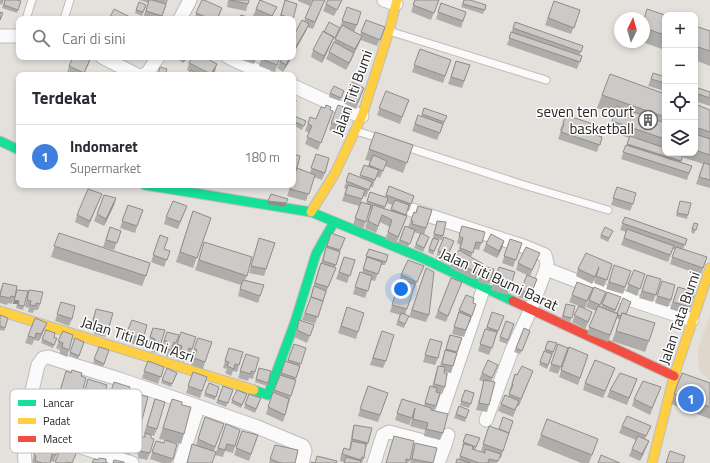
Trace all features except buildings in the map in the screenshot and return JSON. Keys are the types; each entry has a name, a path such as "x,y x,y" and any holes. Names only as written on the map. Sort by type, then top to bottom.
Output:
{"street":[{"path":"182,16 190,0"},
{"name":"Jalan Titi Bumi","path":"311,212 335,173 362,116 389,31 392,1"},
{"path":"0,36 16,36"},
{"path":"108,60 131,72"},
{"path":"148,72 156,60"},
{"path":"234,60 259,72"},
{"path":"296,87 362,116"},
{"path":"0,141 16,149"},
{"name":"Jalan Titi Bumi Barat","path":"163,188 311,212 422,258 679,378"},
{"path":"412,210 541,253 545,256 547,263 546,269 532,309 512,350 486,420"},
{"name":"Jalan Titi Bumi Asri","path":"0,312 74,333 185,369 232,382 268,395 295,322 316,254 334,222"},
{"name":"Jalan Tata Bumi","path":"652,463 679,378 692,320 710,268"},
{"path":"546,269 605,292 692,320"},
{"path":"442,411 484,287"},
{"path":"32,389 38,365 43,358 48,357 119,379 255,426 302,446 305,451 302,463"},
{"path":"180,463 198,407"},
{"path":"374,463 383,435 389,432 444,448"},
{"path":"438,463 448,435"},
{"path":"24,453 25,463"},
{"path":"100,453 132,463"}],"lane":[{"path":"27,16 32,0"},
{"path":"65,16 70,0"},
{"path":"389,31 546,80"},
{"path":"356,130 524,185 608,210"}],"shaded area":[{"path":"710,315 710,380 700,372 698,349"}],"traffic: fast":[{"path":"0,141 16,149"},
{"path":"163,188 311,212 422,258 513,301"},
{"path":"254,390 268,395 295,322 316,254 334,222"}],"traffic: slow":[{"path":"311,212 335,173 362,116 389,31 397,0"},
{"path":"652,463 674,376 710,268"},
{"path":"0,311 254,390"}],"traffic: jam":[{"path":"513,301 674,376"}],"place":[{"name":"seven ten court basketball","path":"648,120"},
{"name":"Indomaret","path":"691,399"}]}
